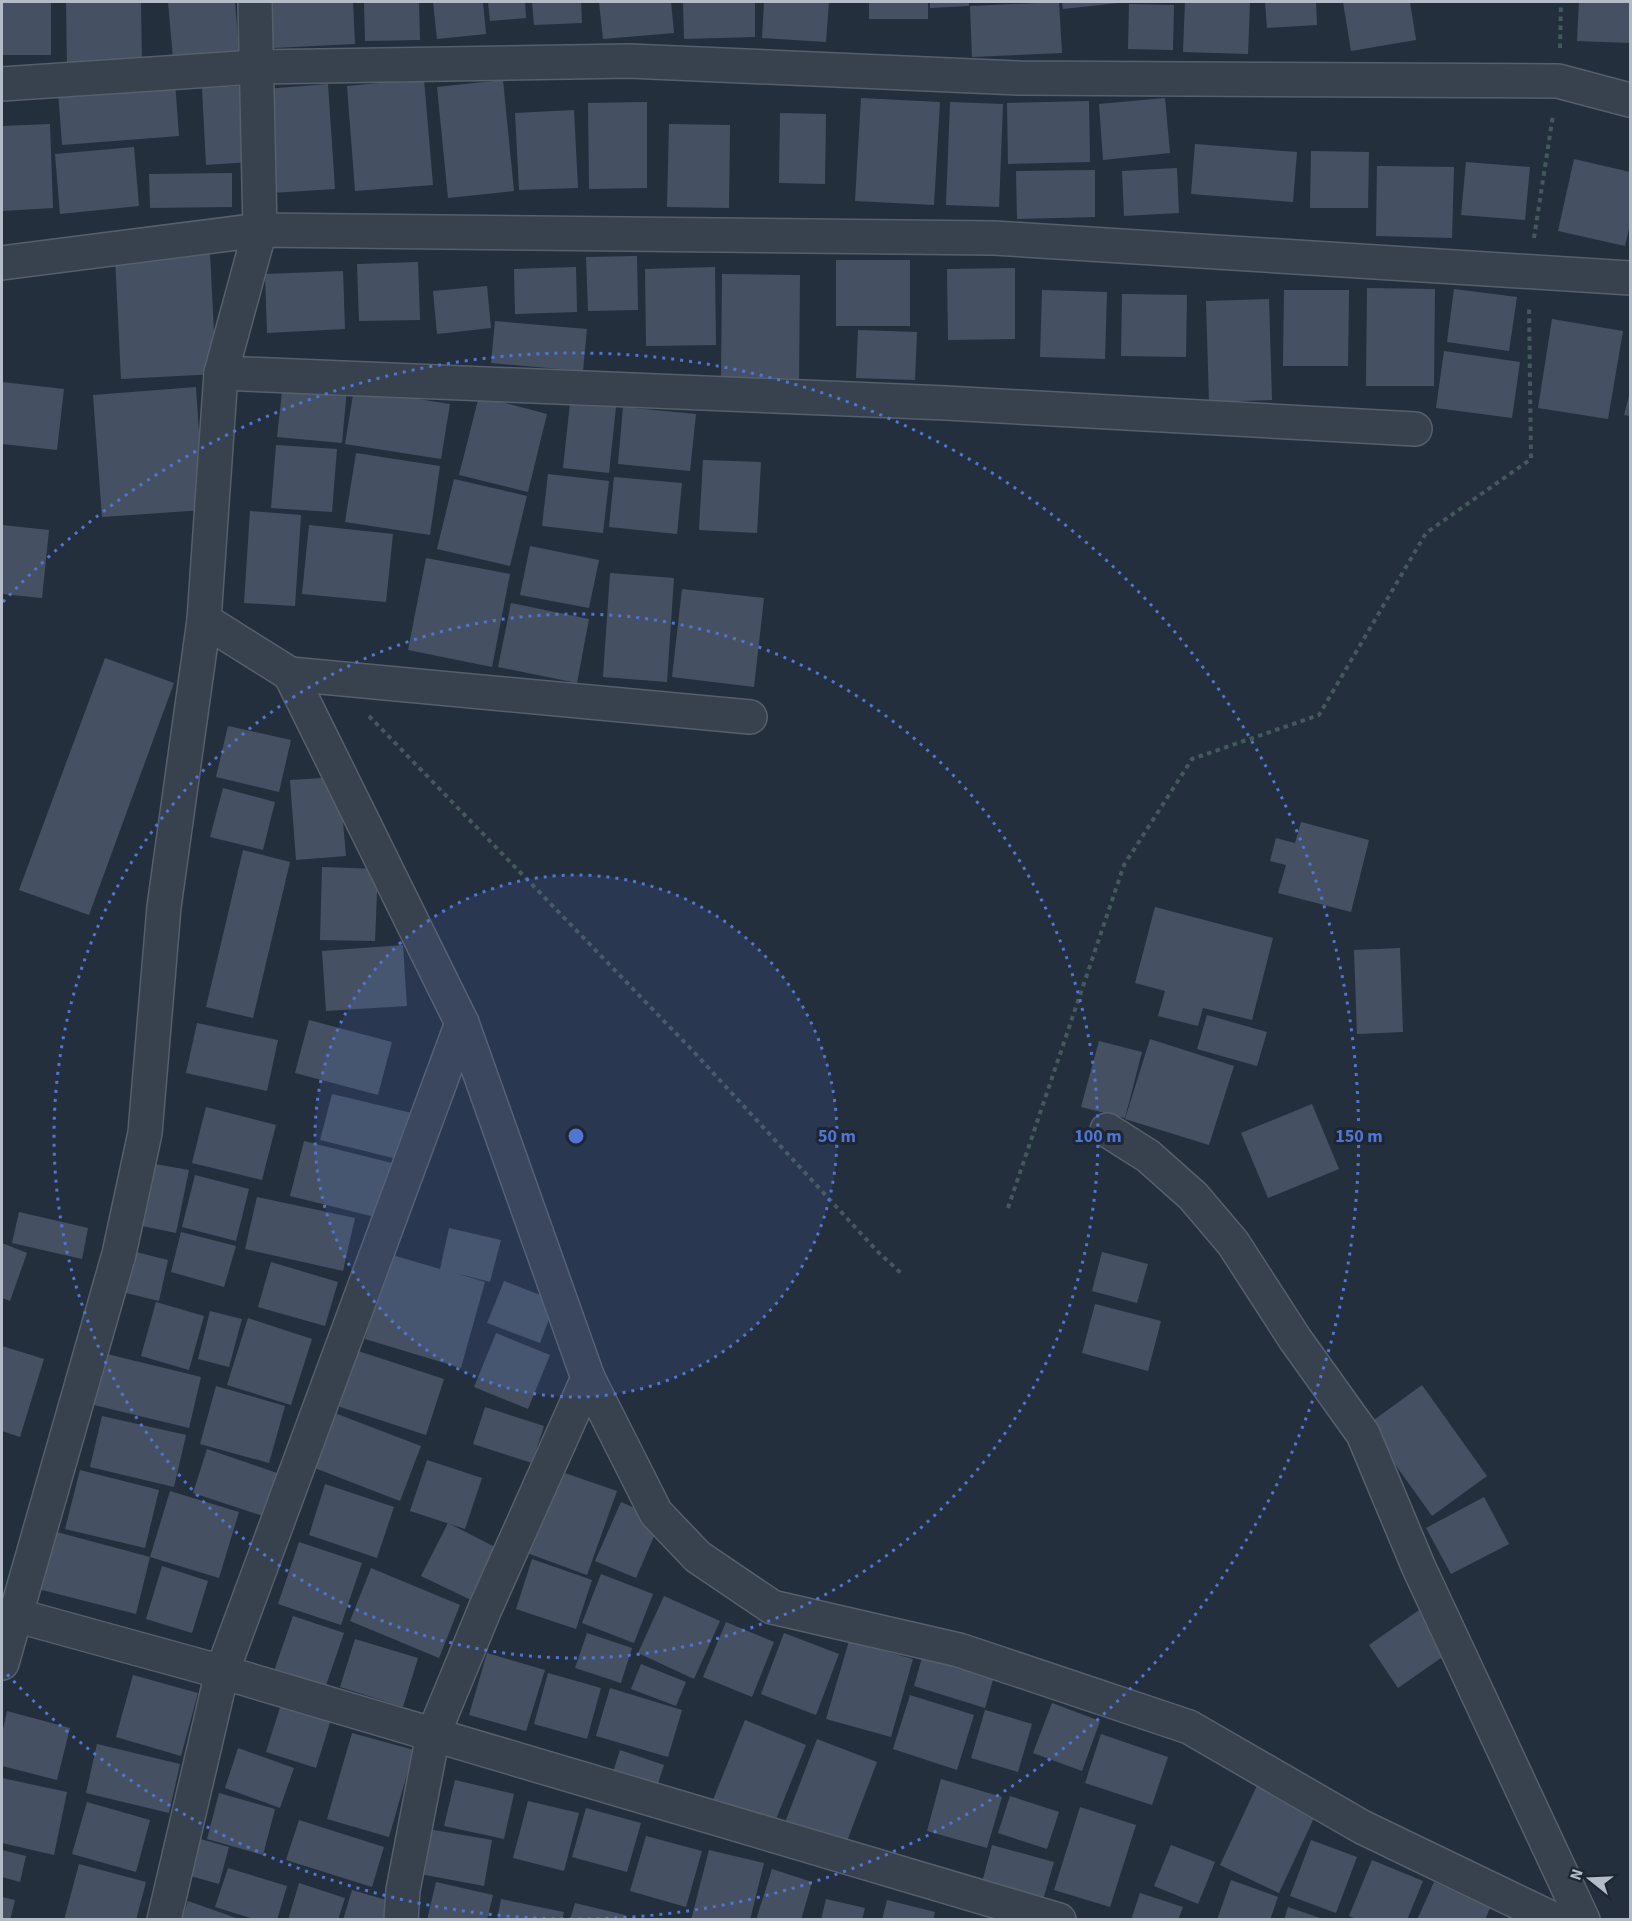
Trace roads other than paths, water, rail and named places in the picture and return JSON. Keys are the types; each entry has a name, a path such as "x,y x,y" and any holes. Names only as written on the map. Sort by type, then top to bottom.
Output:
{"street":[{"path":"2,1663 119,1254 145,1133 165,907 204,620 221,373 260,230 255,2"},
{"path":"2,84 256,67 629,61 1019,78 1558,81 1630,100"},
{"path":"2,263 260,230 994,238 1630,278"},
{"path":"221,373 935,403 1415,429"},
{"path":"204,620 290,674 750,717"},
{"path":"290,674 462,1023 588,1378 656,1513 698,1557 772,1607 959,1650 1189,1727 1362,1827 1555,1920"},
{"path":"164,1920 222,1672 462,1023"},
{"path":"1107,1130 1148,1156 1193,1196 1233,1243 1295,1339 1363,1434 1419,1568 1583,1920"},
{"path":"401,1920 403,1890 433,1735 485,1609 588,1378"},
{"path":"15,1616 222,1672 1059,1920"}]}
